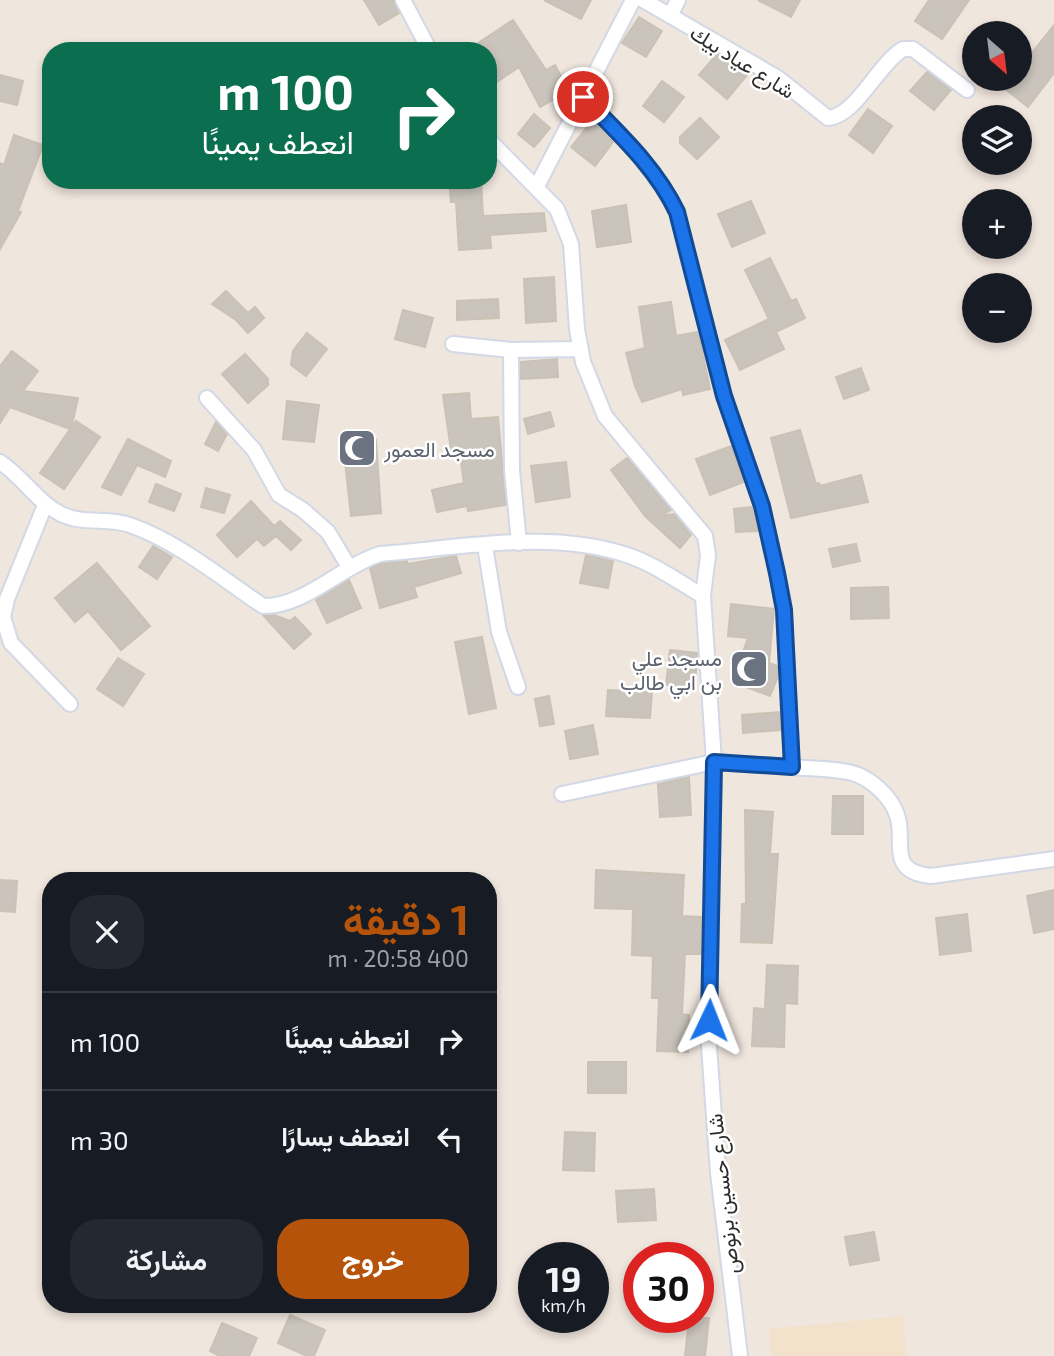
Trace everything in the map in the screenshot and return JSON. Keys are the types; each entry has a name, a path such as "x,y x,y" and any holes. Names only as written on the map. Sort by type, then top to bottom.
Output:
{"street":[{"path":"403,0 425,42"},
{"path":"537,186 632,0"},
{"name":"شارع عياد بيك","path":"643,0 778,78 828,118 835,118 849,108 886,62 903,49 913,50 962,86"},
{"path":"670,16 678,0"},
{"path":"583,97 648,164 677,212 724,396 762,506 777,573 784,610 792,767"},
{"name":"شارع حسين برنوص","path":"497,148 557,209 571,244 583,362 605,416 705,536 708,555 703,596 714,762 709,1046 718,1173 740,1356"},
{"path":"453,344 511,350 581,349"},
{"path":"511,350 512,471 519,543"},
{"path":"207,398 254,450 279,495 303,510 328,532 349,566"},
{"path":"0,463 45,505 70,518 126,524 160,537 263,606 277,606 295,600 349,566 380,554 519,543 589,545 628,556 703,596"},
{"path":"45,505 7,599 3,617 11,643 70,704"},
{"path":"485,546 499,632 518,687"},
{"path":"562,794 714,762 856,774 878,788 895,810 900,854 906,869 918,875 931,876 1054,859"}],"shaded area":[{"path":"903,1316 906,1356 771,1356 769,1329"}],"building":[{"path":"364,0 393,0 399,13 379,25"},
{"path":"544,0 591,0 581,19"},
{"path":"758,0 800,0 791,17"},
{"path":"929,0 969,0 942,39 915,21"},
{"path":"639,17 662,31 646,57 622,43"},
{"path":"513,20 546,70 555,65 569,91 540,107 519,67 497,82 497,42 480,42"},
{"path":"1054,25 1054,73 1030,105 1025,105 1008,91 1032,91 1032,53"},
{"path":"717,54 748,74 727,99 699,75"},
{"path":"927,72 951,90 934,110 910,91"},
{"path":"0,75 23,81 17,105 0,101"},
{"path":"662,81 684,97 664,122 643,106"},
{"path":"868,109 892,126 873,153 849,135"},
{"path":"534,114 550,128 534,147 518,134"},
{"path":"700,118 719,137 697,159 680,143 680,137"},
{"path":"592,121 613,142 595,166 571,147"},
{"path":"14,135 42,145 18,211 21,212 0,249 0,163 4,165"},
{"path":"450,189 482,189 483,216 544,213 546,231 490,235 491,248 459,250 456,202 451,202"},
{"path":"751,201 765,233 732,247 718,214"},
{"path":"626,205 631,242 597,247 592,211"},
{"path":"770,258 791,301 796,299 805,318 776,332 784,349 740,370 725,340 769,319 745,270"},
{"path":"554,277 556,321 526,323 524,279"},
{"path":"226,291 248,313 255,307 264,318 248,333 236,320 212,304"},
{"path":"498,299 499,318 457,320 457,301"},
{"path":"671,302 676,336 698,332 710,389 683,395 682,389 642,402 626,353 645,348 639,307"},
{"path":"403,310 433,318 425,347 395,339"},
{"path":"307,333 327,349 306,376 291,365 293,351"},
{"path":"12,351 38,371 23,391 78,398 71,429 76,421 100,437 64,489 40,473 70,429 10,407 0,423 0,366"},
{"path":"245,354 268,379 268,385 248,403 222,374"},
{"path":"557,359 558,377 521,379 521,362"},
{"path":"861,368 869,390 844,399 836,377"},
{"path":"469,393 471,419 498,417 506,505 468,511 467,506 437,512 432,490 464,483 459,448 451,450 443,395"},
{"path":"287,401 319,405 314,442 283,439"},
{"path":"550,412 554,426 528,434 524,419"},
{"path":"216,422 227,434 218,451 205,444"},
{"path":"800,430 816,484 819,483 820,486 861,475 868,502 791,518 771,438"},
{"path":"128,439 171,461 165,477 137,465 121,495 102,487"},
{"path":"376,440 381,513 351,516 343,443"},
{"path":"731,446 744,482 710,495 696,459"},
{"path":"627,458 671,510 661,516 674,514 691,535 680,548 645,516 611,470"},
{"path":"566,462 570,497 536,502 531,466"},
{"path":"156,484 181,494 174,511 149,502"},
{"path":"206,488 230,495 224,513 201,507"},
{"path":"251,501 274,526 280,521 301,540 291,550 276,536 264,546 257,539 237,557 217,535"},
{"path":"752,507 758,531 736,532 734,509"},
{"path":"856,544 860,561 833,567 829,549"},
{"path":"153,546 172,557 157,579 139,567"},
{"path":"586,555 613,561 608,588 580,583"},
{"path":"456,556 461,573 414,587 417,597 380,608 370,568 382,563 407,561 407,564"},
{"path":"97,563 150,626 121,650 88,611 75,622 55,598"},
{"path":"349,580 361,608 327,623 316,600"},
{"path":"888,587 889,618 851,619 851,588"},
{"path":"731,604 774,609 769,663 777,666 778,676 770,696 732,682 748,638 728,636"},
{"path":"274,615 290,621 295,617 311,634 294,649 264,616"},
{"path":"482,637 496,708 469,714 455,642"},
{"path":"670,650 697,653 695,688 666,685"},
{"path":"118,658 144,674 123,706 97,689"},
{"path":"608,690 652,692 650,718 606,716"},
{"path":"549,696 554,724 540,726 535,699"},
{"path":"780,712 780,730 743,733 742,715"},
{"path":"593,725 598,754 570,759 565,731"},
{"path":"689,777 691,815 660,817 658,784"},
{"path":"833,796 863,796 863,834 832,834"},
{"path":"745,810 773,812 770,854 778,854 772,943 741,942 742,904 746,904"},
{"path":"596,870 684,875 682,916 702,917 701,954 685,954 682,1014 689,1015 688,1052 657,1051 659,998 652,998 653,956 632,955 633,909 595,908"},
{"path":"0,880 17,881 15,912 0,911"},
{"path":"1054,890 1054,929 1034,933 1027,896"},
{"path":"967,914 971,951 940,955 936,918"},
{"path":"767,965 798,966 797,1004 785,1003 784,1047 752,1046 754,1008 765,1009"},
{"path":"588,1062 626,1062 626,1093 588,1093"},
{"path":"565,1132 595,1133 594,1171 563,1170"},
{"path":"654,1189 656,1220 618,1222 616,1191"},
{"path":"874,1232 879,1260 850,1265 845,1237"},
{"path":"290,1315 325,1330 314,1356 307,1356 278,1343"},
{"path":"222,1323 257,1338 249,1356 220,1356 210,1351"},
{"path":"687,1333 707,1333 705,1356 685,1356"}],"place":[{"name":"مسجد العمور","path":"357,448"},
{"name":"مسجد علي بن ابي طالب","path":"749,669"}],"route":[{"path":"583,97 648,164 677,212 724,396 762,506 784,610 792,767 714,762 709,1020"}]}
